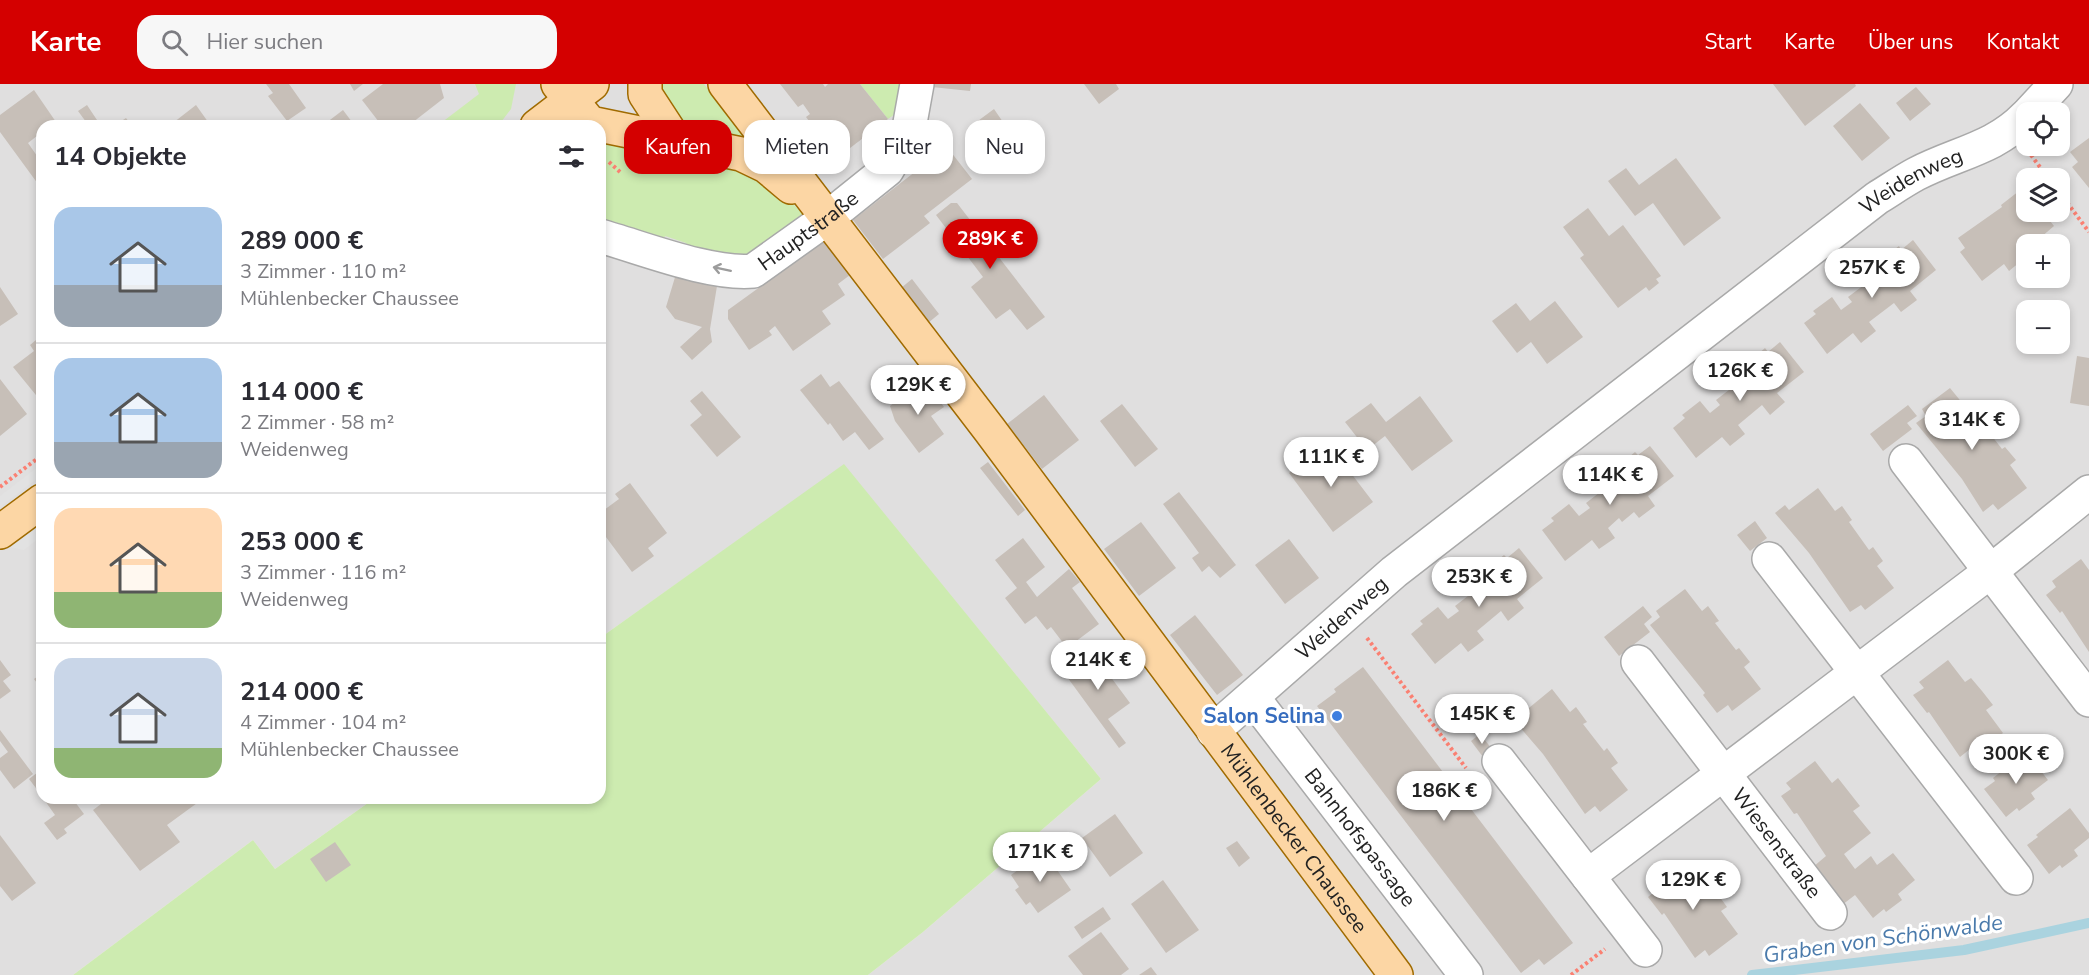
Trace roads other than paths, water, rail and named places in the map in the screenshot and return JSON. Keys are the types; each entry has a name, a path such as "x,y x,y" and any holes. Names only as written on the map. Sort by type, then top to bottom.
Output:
{"main road":[{"path":"645,84 645,94 662,120"},
{"name":"Mühlenbecker Chaussee","path":"725,84 989,429 1396,975"},
{"path":"543,120 574,90"},
{"name":"Mühlenbecker Chaussee","path":"574,90 589,120"},
{"name":"Mühlenbecker Chaussee","path":"606,126 624,130"},
{"name":"Mühlenbecker Chaussee","path":"732,152 766,166 824,216"},
{"path":"0,532 36,505"}],"street":[{"name":"Hauptstraße","path":"606,238 738,272 753,271 887,170 899,154 908,134 917,84"},
{"name":"Weidenweg","path":"2039,102 2056,84"},
{"name":"Weidenweg","path":"1213,730 1253,698 1347,611 1877,198 1917,173 1975,152 2016,126"},
{"path":"1906,461 2089,700"},
{"name":"Wiesenstraße","path":"1588,876 1723,772 1858,673 2089,492"},
{"path":"1769,559 2016,878"},
{"name":"Wiesenstraße","path":"1638,662 1830,913"},
{"name":"Bahnhofspassage","path":"1253,698 1466,975"},
{"path":"1499,762 1637,940"}],"waterway":[{"name":"Graben von Schönwalde","path":"1752,975 1964,950 2089,923"}],"place":[{"name":"Salon Selina","path":"1337,716"}]}
